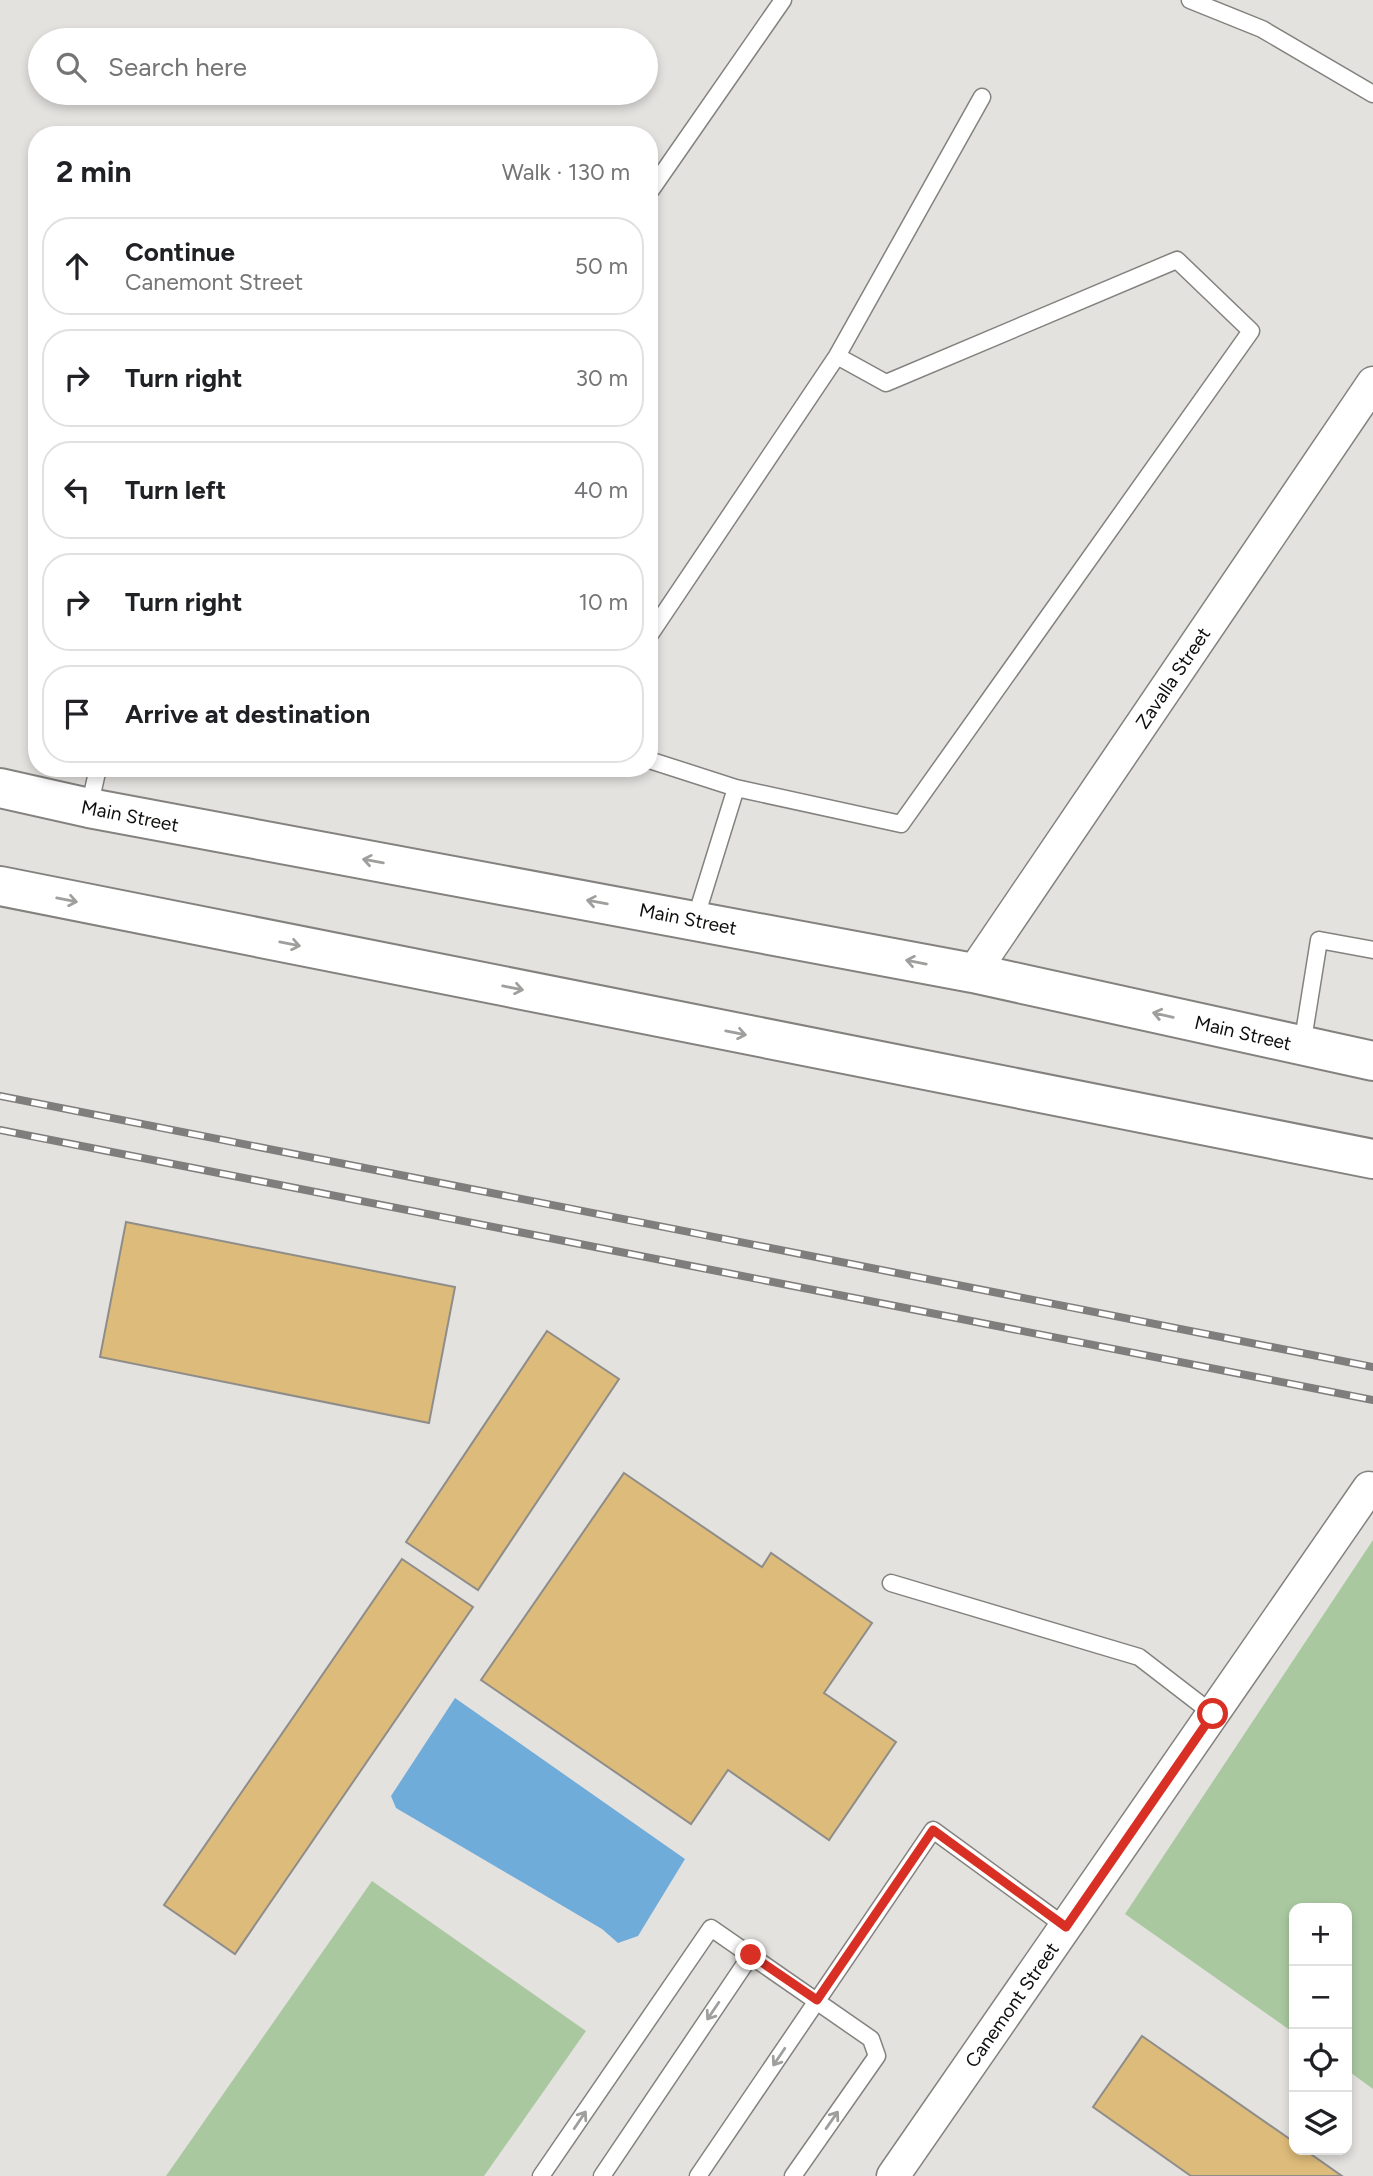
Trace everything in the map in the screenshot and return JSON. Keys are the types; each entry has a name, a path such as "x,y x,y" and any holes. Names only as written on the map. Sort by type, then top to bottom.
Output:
{"highway":[{"name":"Main Street","path":"0,788 89,808 973,973 1373,1061"},
{"path":"0,886 1373,1159"}],"street":[{"name":"Zavalla Street","path":"973,973 1373,383"},
{"name":"Canemont Street","path":"893,2176 1369,1488"}],"lane":[{"path":"658,180 783,0"},
{"path":"1190,0 1262,29 1373,94"},
{"path":"658,623 836,356 982,97"},
{"path":"658,763 736,788 901,824 1251,331 1177,260 886,383 836,356"},
{"path":"89,808 96,777"},
{"path":"695,920 736,788"},
{"path":"1302,1046 1319,940 1373,950"},
{"path":"891,1583 1139,1657 1213,1714"},
{"path":"698,2176 933,1830 1066,1927"},
{"path":"541,2176 711,1928 871,2039 877,2056 793,2176"},
{"path":"602,2176 751,1955"}],"green space":[{"path":"1373,1540 1373,2089 1352,2074 1352,1903 1289,1903 1289,2029 1125,1914"},
{"path":"372,1881 586,2031 484,2176 166,2176"}],"water":[{"path":"455,1698 685,1859 638,1936 618,1943 602,1929 396,1808 391,1796"}],"building":[{"path":"126,1222 455,1287 429,1423 100,1357"},
{"path":"547,1331 619,1379 478,1590 406,1542"},
{"path":"624,1473 762,1567 771,1553 872,1623 824,1693 896,1742 829,1840 728,1770 691,1824 481,1680"},
{"path":"402,1559 473,1607 235,1954 164,1905"},
{"path":"1142,2036 1289,2139 1289,2155 1312,2155 1342,2176 1191,2176 1093,2107"}],"railway":[{"path":"0,1096 1373,1367"},
{"path":"0,1130 1373,1400"}],"route":[{"path":"751,1955 817,2000 933,1830 1066,1927 1213,1714"}]}
